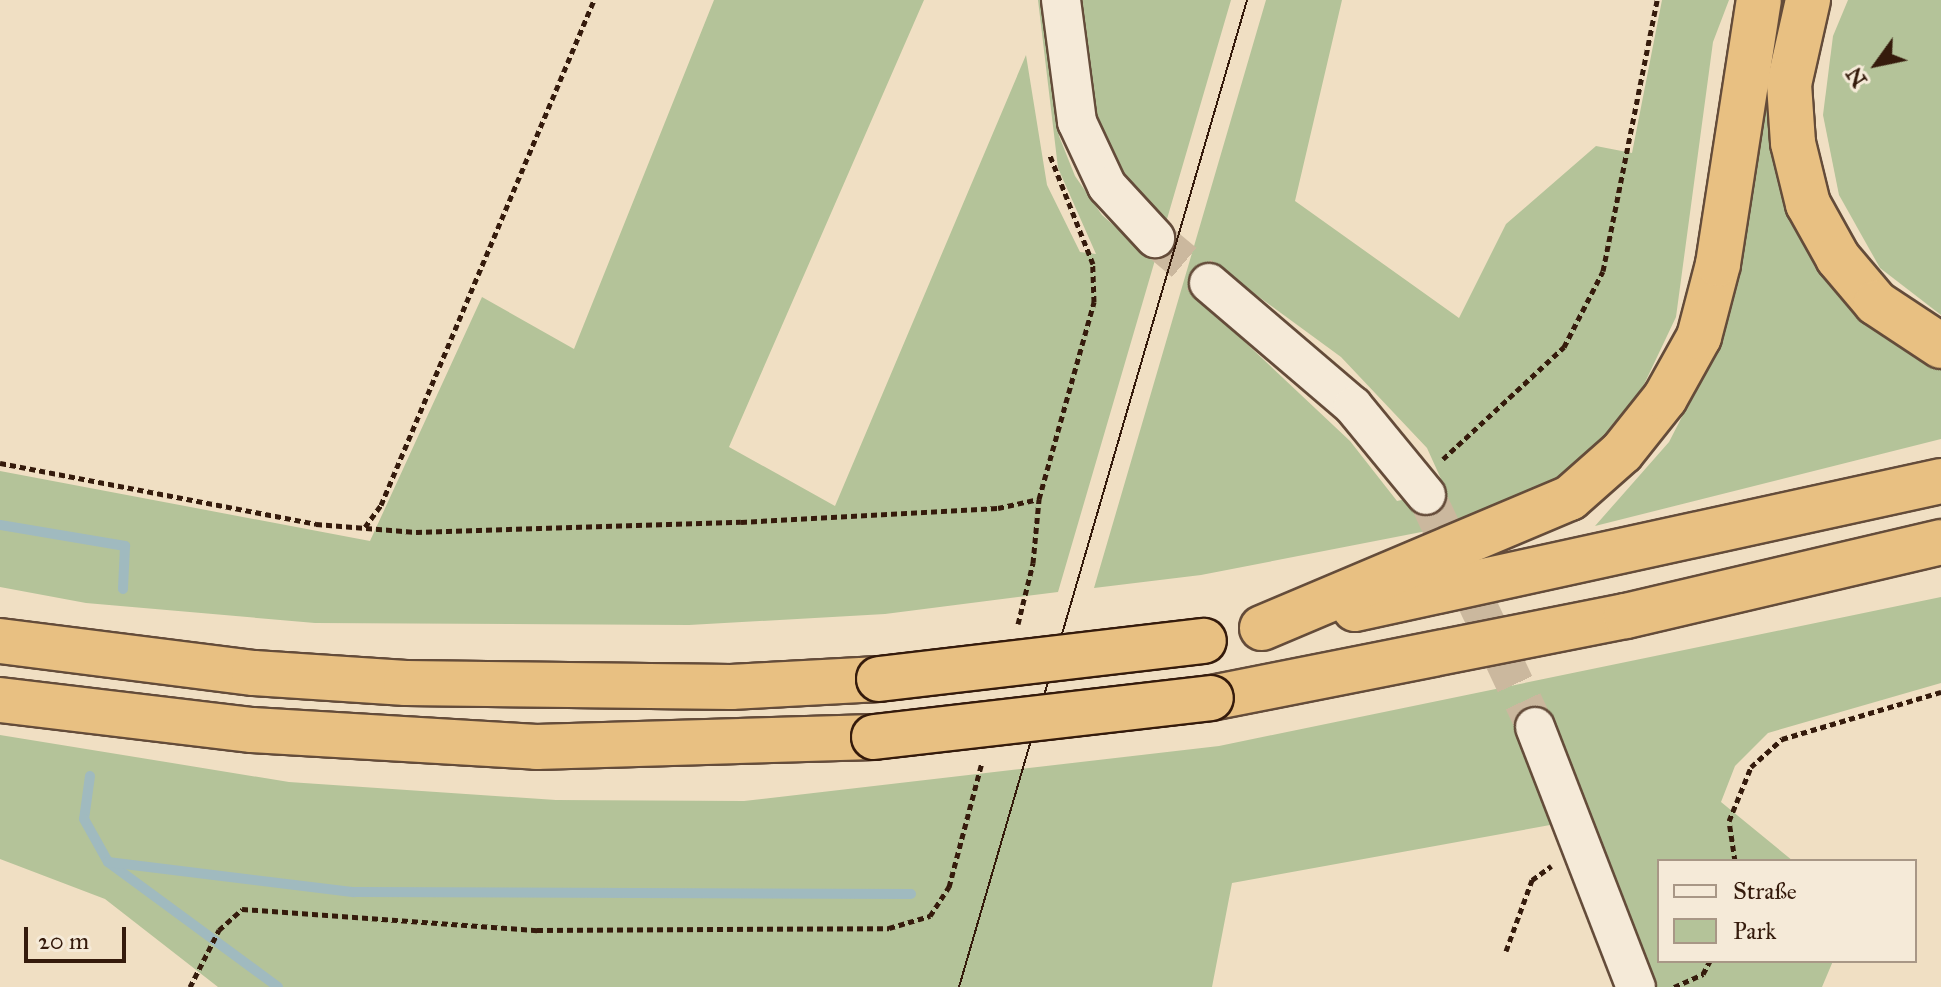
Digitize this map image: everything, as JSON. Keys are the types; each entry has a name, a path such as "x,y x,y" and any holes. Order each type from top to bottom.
{"highway":[{"path":"1262,628 1570,498 1622,452 1665,398 1699,337 1718,264 1759,0"},
{"path":"1808,0 1789,84 1793,143 1808,204 1838,258 1876,303 1941,346"},
{"path":"0,641 254,673 406,683 731,687 879,679 1204,641 1614,557 1941,481"},
{"path":"0,700 252,730 536,747 874,737 1211,698 1626,616 1941,542"}],"street":[{"path":"1061,0 1077,122 1107,186 1155,238"},
{"path":"1209,283 1353,406 1422,488"},
{"path":"1535,727 1636,987"}],"path":[{"path":"364,528 381,505 594,0"},
{"path":"1422,488 1564,347 1603,271 1657,0"},
{"path":"0,463 364,528 741,522 998,508 1039,499"},
{"path":"1735,859 1729,821 1751,767 1782,739 1941,692"},
{"path":"1506,951 1532,880 1582,844"},
{"path":"190,987 219,930"},
{"path":"1674,987 1703,974 1709,963"}],"green space":[{"path":"714,0 924,0 729,447 835,506 1026,55 1047,185 1080,252 1096,254 1058,168 1038,0 1046,0 1059,136 1075,176 1102,215 1146,254 1095,152 1068,0 1231,0 1058,592 885,614 689,625 315,623 86,603 0,587 0,471 370,541 482,297 574,349"},
{"path":"1266,0 1342,0 1295,201 1459,318 1506,224 1596,146 1632,153 1662,0 1729,0 1713,42 1676,317 1630,414 1597,455 1519,513 1201,575 1094,588","holes":["1210,261 1341,357 1427,448 1446,490 1397,501 1350,441 1198,298"]},
{"path":"1776,0 1797,0 1782,40 1841,289 1907,351 1941,368 1941,439 1595,526 1669,442 1708,366"},
{"path":"1848,0 1941,0 1941,315 1880,268 1839,195 1823,115 1833,36"},
{"path":"1941,597 1941,683 1768,733 1735,766 1721,802 1791,859 1657,859 1657,963 1832,963 1822,987 1655,987 1583,819 1232,883 1212,987 218,987 105,899 0,859 0,735 289,782 556,800 744,801 1219,746"}],"waterway":[{"path":"0,525 125,546 123,589"},
{"path":"90,776 84,819 108,862 278,987"},
{"path":"108,862 354,892 911,894"}],"tunnel":[{"path":"1155,238 1209,283"},
{"path":"1426,495 1535,727"}],"tram line":[{"path":"959,987 1247,0"}]}
